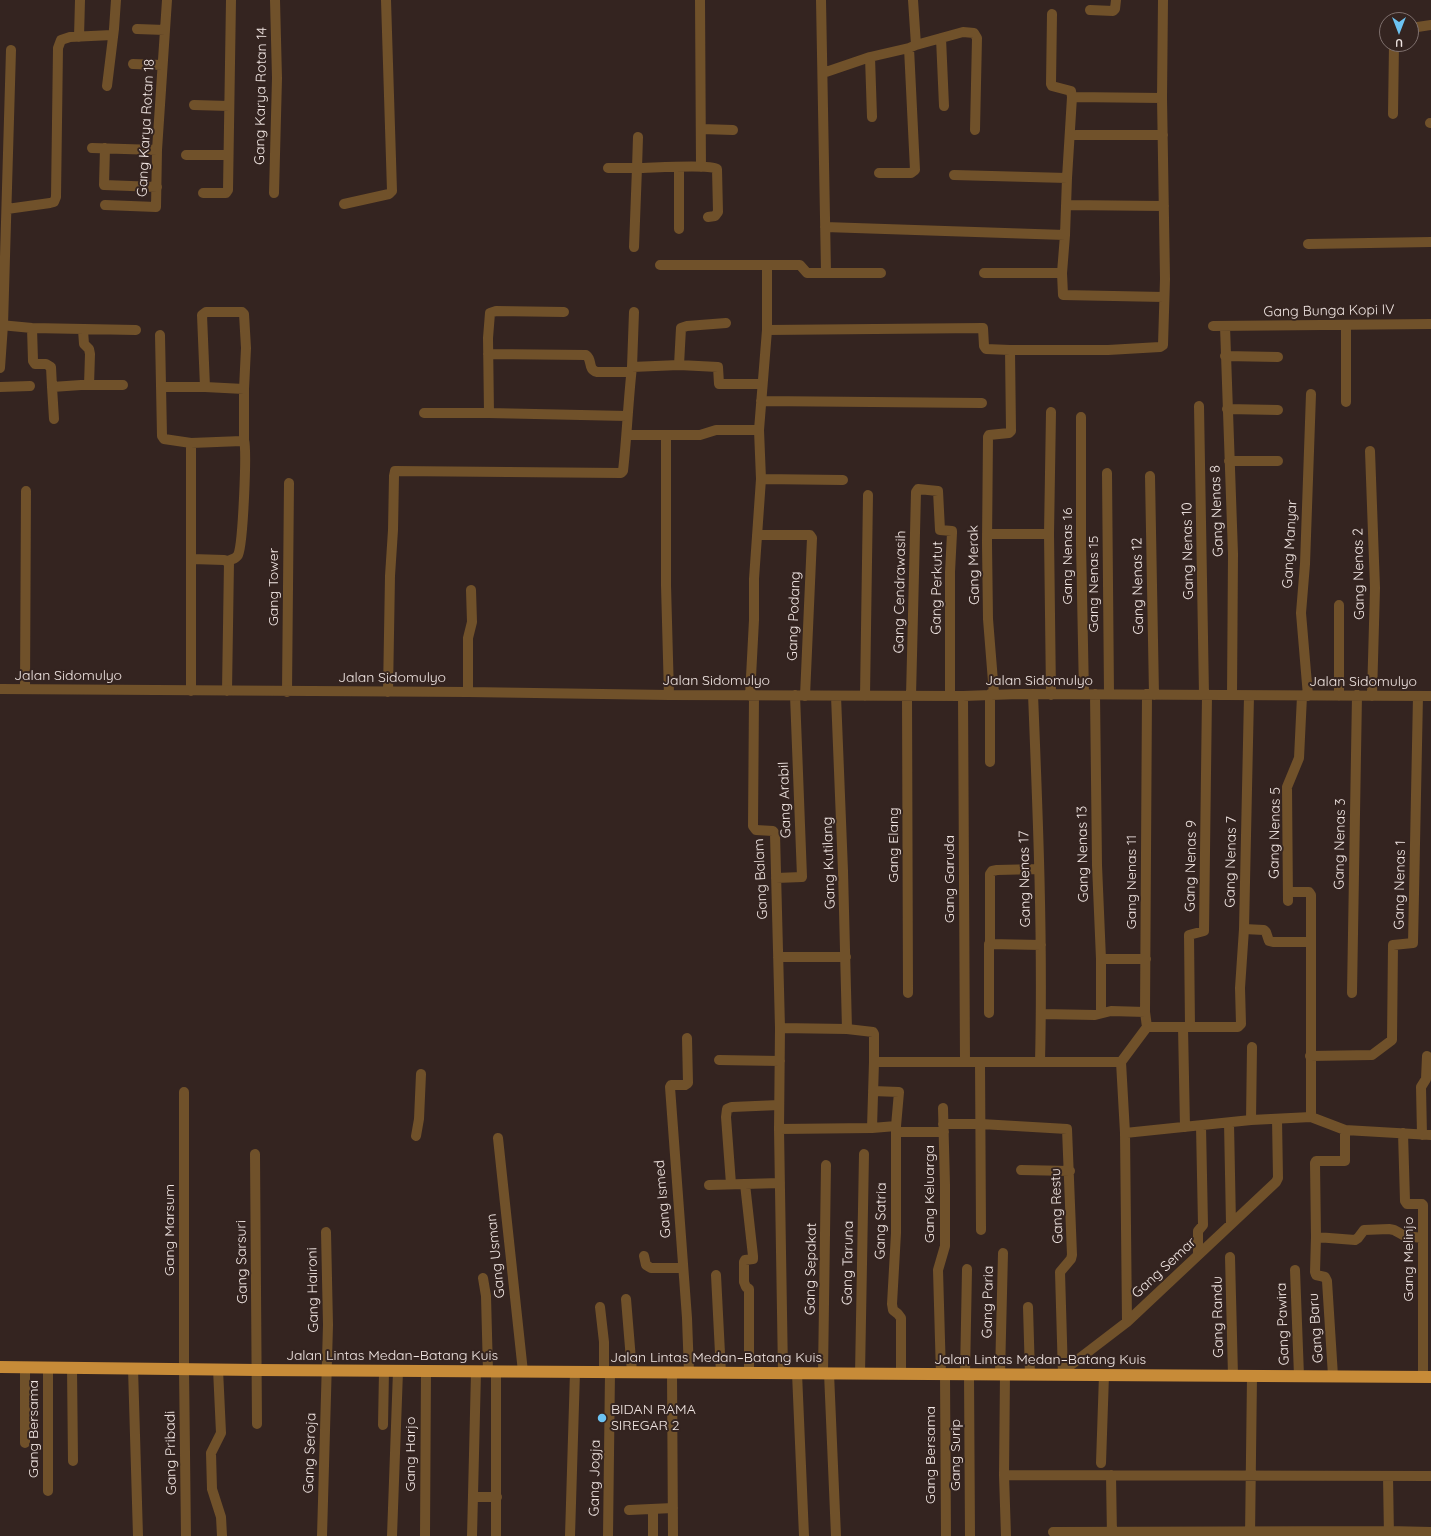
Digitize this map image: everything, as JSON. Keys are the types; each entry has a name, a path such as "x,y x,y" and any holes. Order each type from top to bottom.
{"highway":[{"name":"Jalan Lintas Medan–Batang Kuis","path":"0,1367 327,1371 1427,1377"}],"street":[{"path":"79,37 80,0"},
{"path":"107,86 116,0"},
{"name":"Gang Karya Rotan 18","path":"105,205 156,207 157,150 167,0"},
{"path":"203,193 228,192 231,0"},
{"name":"Gang Karya Rotan 14","path":"274,193 277,78 275,0"},
{"path":"344,204 387,195 392,191 386,0"},
{"path":"700,0 701,167"},
{"path":"821,0 826,272"},
{"path":"879,173 911,172 915,170 913,0"},
{"path":"1090,10 1113,11 1115,9 1116,0"},
{"path":"767,330 984,328 984,346 986,349 1010,350 1108,350 1160,347 1163,345 1163,0"},
{"path":"1052,14 1050,84 1052,86 1071,90 1072,97 1062,295 1164,297"},
{"path":"1419,27 1431,25"},
{"path":"137,29 165,30"},
{"path":"823,73 870,57 963,32 974,33 976,38 976,130"},
{"path":"7,209 50,203 54,202 56,197 58,48 61,40 63,38 112,35"},
{"path":"941,38 944,106"},
{"path":"0,368 7,209 11,50"},
{"path":"1393,114 1394,52"},
{"path":"870,57 872,117"},
{"path":"133,64 162,65"},
{"path":"1072,97 1162,98"},
{"path":"194,105 229,106"},
{"path":"701,129 733,130"},
{"path":"1076,135 1163,135"},
{"path":"634,247 638,137"},
{"path":"92,148 157,150"},
{"path":"105,148 104,185 157,187"},
{"path":"186,155 228,155"},
{"path":"608,168 714,168 718,171 718,212 715,216 708,217"},
{"path":"679,168 679,229"},
{"path":"954,175 1067,178"},
{"path":"1066,205 1164,206"},
{"path":"825,227 1064,235"},
{"path":"1308,244 1431,242"},
{"path":"660,265 800,265 807,273 880,273"},
{"path":"752,696 757,535 761,479 759,430 767,330 767,265"},
{"path":"984,273 1062,273"},
{"path":"192,559 228,561 238,555 241,540 245,474 244,389 246,348 244,316 242,312 209,312 202,315 205,387"},
{"path":"489,413 488,354 490,316 492,312 564,312"},
{"path":"388,692 390,576 395,471 620,473 623,471 628,435 627,416 634,312"},
{"path":"679,365 681,328 726,323"},
{"name":"Gang Bunga Kopi IV","path":"1213,326 1431,324"},
{"path":"2,325 83,330 136,330"},
{"path":"1346,325 1346,402"},
{"name":"Gang Nenas 8","path":"1226,326 1225,356 1233,554 1232,695"},
{"path":"32,328 33,361 35,364 46,364 51,367 54,420"},
{"path":"83,330 84,344 89,349 90,354 89,385"},
{"path":"160,335 162,436 167,440 191,443 244,440"},
{"name":"Gang Merak","path":"990,762 992,694 988,619 988,435 1010,433 1011,431 1010,350"},
{"path":"488,354 586,355 590,359 591,369 597,372 679,365 718,367 719,384 762,384"},
{"path":"1225,356 1278,357"},
{"path":"52,387 123,385"},
{"path":"0,387 30,386"},
{"path":"162,387 244,389"},
{"name":"Gang Manyar","path":"1305,696 1301,613 1305,564 1311,394"},
{"path":"761,401 982,403"},
{"name":"Gang Nenas 10","path":"1199,406 1205,695"},
{"path":"1227,409 1278,410"},
{"path":"1051,695 1049,534 1052,412"},
{"path":"424,413 627,416"},
{"name":"Gang Nenas 16","path":"1080,417 1084,694"},
{"path":"628,435 700,435 716,430 759,430"},
{"path":"666,435 666,586 669,695"},
{"path":"191,443 191,691"},
{"name":"Gang Nenas 2","path":"1370,451 1375,588 1372,696"},
{"path":"1229,461 1278,461"},
{"name":"Gang Nenas 15","path":"1107,473 1109,694"},
{"name":"Gang Nenas 12","path":"1150,476 1150,694"},
{"path":"761,479 843,480"},
{"name":"Gang Tower","path":"287,692 289,483"},
{"name":"Gang Perkutut","path":"917,490 938,491 940,530 952,531 950,572 950,696"},
{"name":"Gang Cendrawasih","path":"909,696 917,490"},
{"path":"25,689 26,491"},
{"path":"865,696 868,495"},
{"path":"987,534 1049,534"},
{"name":"Gang Podang","path":"757,535 810,535 812,538 800,695"},
{"path":"227,691 228,561"},
{"path":"468,692 468,638 472,622 471,590"},
{"path":"1339,605 1339,696"},
{"name":"Jalan Sidomulyo","path":"0,689 468,692 752,696 963,696 992,694 1431,696"},
{"name":"Gang Nenas 17","path":"1034,694 1040,869 1040,1062"},
{"name":"Gang Nenas 13","path":"1095,694 1101,1013"},
{"name":"Gang Nenas 11","path":"1147,1027 1146,959 1150,694"},
{"name":"Gang Arabil","path":"776,878 802,877 800,695"},
{"name":"Gang Nenas 9","path":"1186,1027 1189,935 1204,931 1205,695"},
{"name":"Gang Nenas 3","path":"1352,993 1357,695"},
{"name":"Gang Balam","path":"752,696 754,826 756,830 775,832 780,1028 780,1183 784,1373"},
{"name":"Gang Kutilang","path":"836,696 846,957 847,1029"},
{"name":"Gang Elang","path":"908,993 909,696"},
{"name":"Gang Garuda","path":"963,696 965,1062"},
{"name":"Gang Nenas 7","path":"1186,1027 1238,1027 1241,1024 1240,988 1244,929 1249,696"},
{"name":"Gang Nenas 5","path":"1305,696 1299,758 1287,787 1288,896 1309,892 1311,895 1311,942"},
{"name":"Gang Nenas 1","path":"1310,1056 1373,1055 1392,1040 1393,945 1413,943 1418,696"},
{"path":"989,1013 990,874 992,871 997,870 1040,869"},
{"path":"1244,929 1264,930 1269,941 1273,942 1311,942 1310,1117"},
{"path":"990,944 1041,945"},
{"path":"778,957 846,957"},
{"path":"1101,959 1146,959"},
{"path":"1041,1014 1095,1015 1111,1011 1146,1012"},
{"path":"1127,1322 1125,1133 1121,1062 1147,1027 1186,1027 1185,1127"},
{"path":"780,1028 847,1029 874,1032 872,1128"},
{"name":"Gang Ismed","path":"687,1038 688,1083 685,1085 671,1085 670,1087 689,1373"},
{"path":"1251,1120 1252,1047"},
{"path":"1125,1133 1251,1120 1310,1117 1345,1130 1426,1135 1421,1087 1426,1079 1427,1056"},
{"path":"719,1060 780,1061"},
{"path":"874,1062 1121,1062"},
{"path":"980,1062 981,1230"},
{"path":"416,1136 419,1119 421,1074"},
{"name":"Gang Satria","path":"873,1091 899,1092 896,1129 896,1233 892,1304 893,1310 901,1318 901,1374"},
{"name":"Gang Marsum","path":"184,1092 184,1369"},
{"path":"731,1184 726,1117 727,1109 732,1107 780,1105"},
{"name":"Gang Keluarga","path":"943,1108 946,1246 938,1270 943,1375"},
{"name":"Gang Semar","path":"1065,1374 1127,1322 1276,1182 1278,1178 1277,1119"},
{"path":"1229,1123 1231,1224"},
{"path":"780,1129 944,1128 980,1124"},
{"name":"Gang Restu","path":"980,1124 1067,1129 1070,1171 1072,1255 1071,1259 1060,1272 1065,1374"},
{"path":"1198,1255 1198,1231 1203,1225 1201,1126"},
{"path":"1345,1130 1345,1161 1315,1162 1316,1237 1355,1240 1364,1230 1382,1228 1394,1230 1410,1237 1423,1238"},
{"name":"Gang Melinjo","path":"1403,1134 1405,1200 1407,1204 1423,1205 1427,1377"},
{"name":"Gang Usman","path":"498,1138 523,1372"},
{"name":"Gang Sarsuri","path":"255,1154 257,1424"},
{"name":"Gang Taruna","path":"860,1374 864,1154"},
{"name":"Gang Sepakat","path":"826,1165 826,1373 836,1536"},
{"path":"1021,1170 1070,1171"},
{"path":"709,1185 780,1183"},
{"path":"745,1184 753,1256 753,1259 745,1260 744,1262 744,1282 746,1287 749,1289 749,1373"},
{"name":"Gang Haironi","path":"326,1232 327,1371"},
{"name":"Gang Baru","path":"1316,1237 1316,1274 1325,1277 1327,1280 1333,1376"},
{"name":"Gang Paria","path":"1003,1253 1004,1475 1006,1536"},
{"path":"644,1256 646,1265 651,1268 683,1268"},
{"name":"Gang Randu","path":"1230,1257 1233,1376"},
{"name":"Gang Surip","path":"967,1269 970,1536"},
{"name":"Gang Pawira","path":"1295,1270 1299,1376"},
{"path":"716,1275 721,1373"},
{"path":"483,1278 486,1296 487,1372 497,1498 496,1536"},
{"path":"626,1299 632,1372"},
{"name":"Gang Jogja","path":"600,1306 607,1372 608,1536"},
{"path":"1028,1307 1030,1375"},
{"path":"24,1444 25,1368"},
{"name":"Gang Bersama","path":"48,1368 48,1491"},
{"path":"72,1368 73,1461"},
{"path":"133,1368 138,1536"},
{"name":"Gang Pribadi","path":"184,1369 186,1536"},
{"path":"218,1369 221,1433 211,1453 212,1489 221,1518 222,1536"},
{"name":"Gang Seroja","path":"322,1536 327,1371"},
{"path":"383,1425 384,1371"},
{"path":"392,1536 398,1371"},
{"name":"Gang Harjo","path":"425,1536 426,1371"},
{"path":"472,1536 473,1497 487,1372"},
{"path":"570,1536 575,1372"},
{"path":"672,1373 673,1536"},
{"path":"797,1373 804,1536"},
{"name":"Gang Bersama","path":"943,1375 946,1536"},
{"path":"1101,1375 1102,1463"},
{"path":"1250,1534 1252,1376"},
{"path":"1004,1475 1431,1476"},
{"path":"1111,1475 1112,1534"},
{"path":"1388,1476 1389,1533"},
{"path":"473,1497 497,1498"},
{"path":"629,1510 673,1508"},
{"path":"653,1509 653,1536"},
{"path":"1053,1532 1112,1534 1431,1532"}],"place":[{"name":"BIDAN RAMA SIREGAR 2","path":"602,1418"}]}
